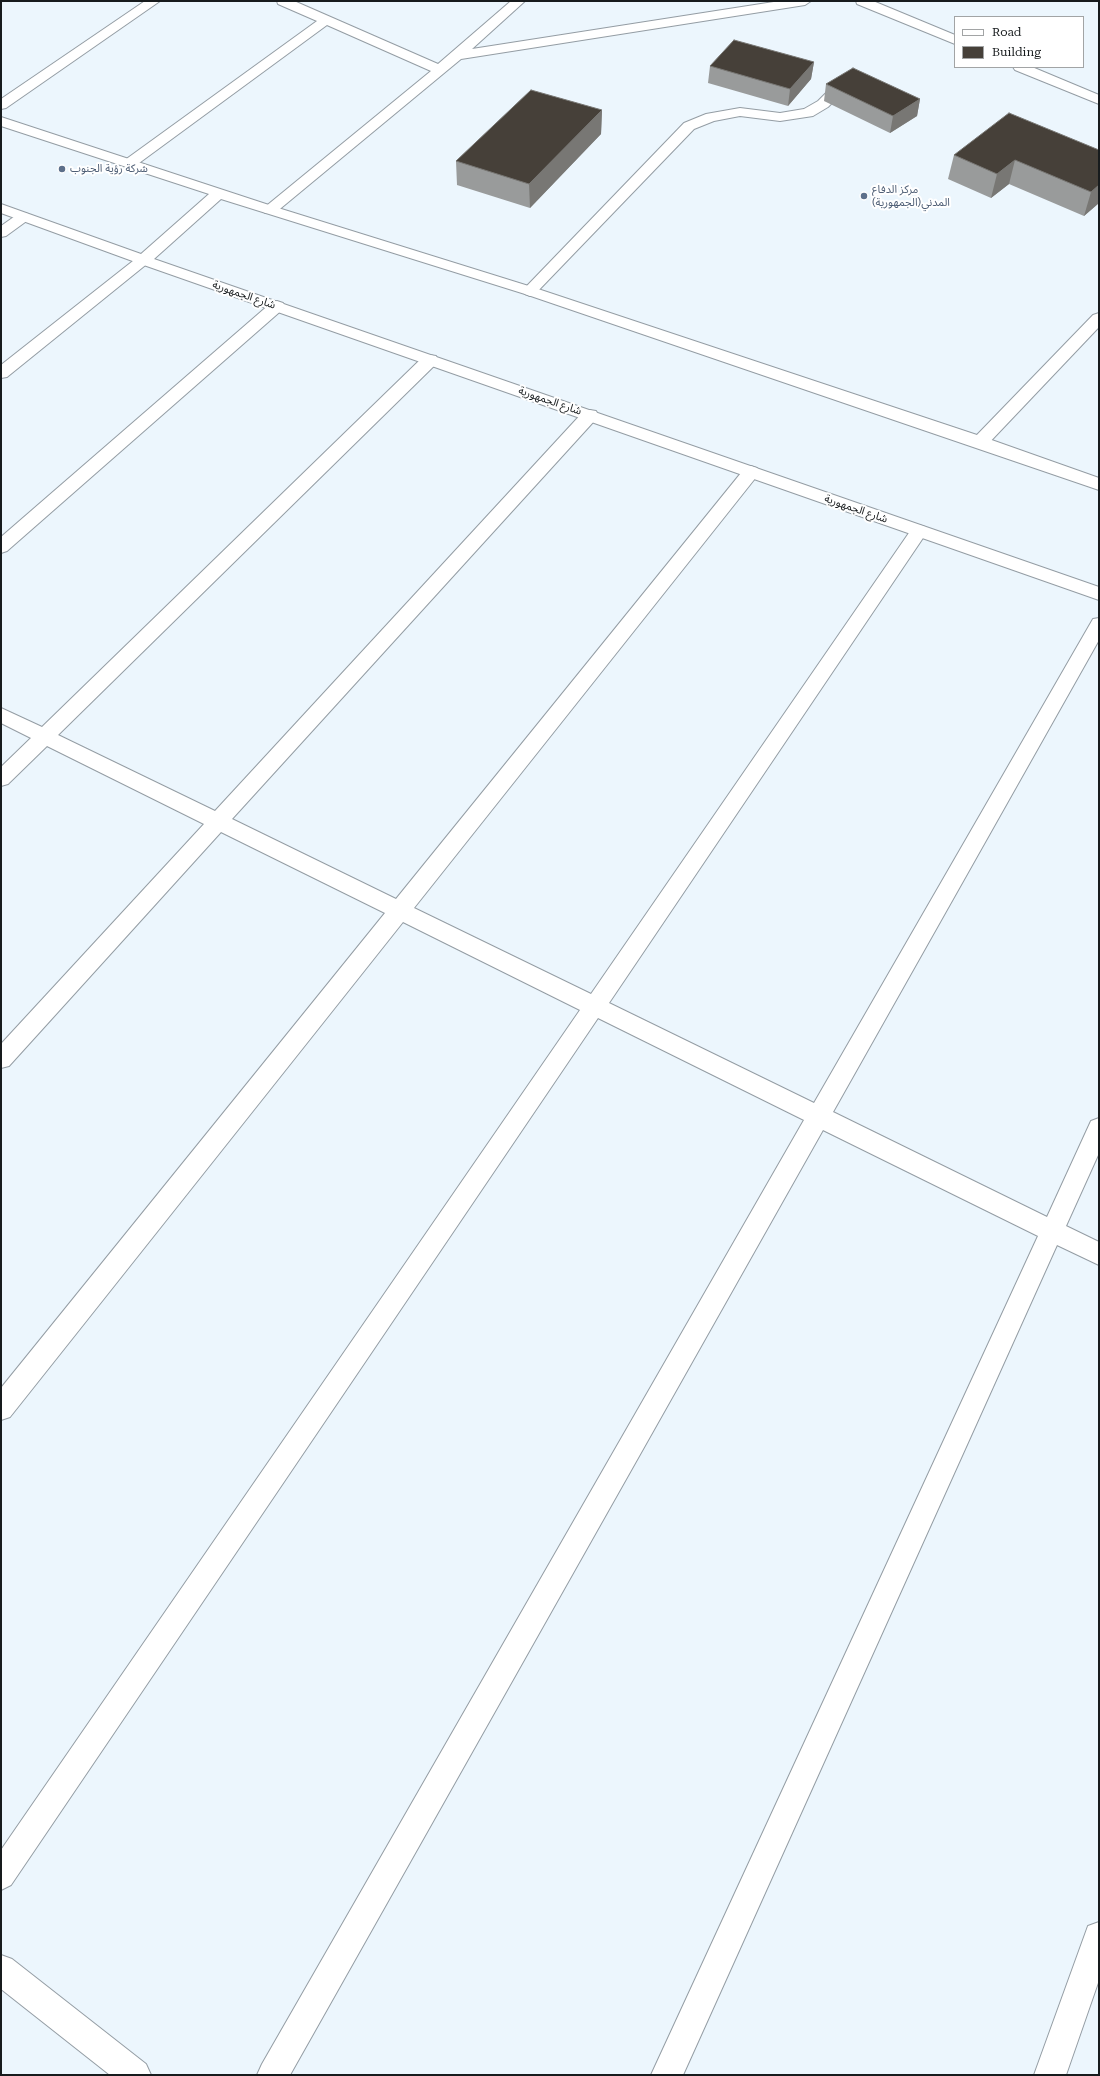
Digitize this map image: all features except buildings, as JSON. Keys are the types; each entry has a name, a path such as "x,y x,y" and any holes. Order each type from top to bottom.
{"street":[{"path":"1,105 154,1"},
{"path":"283,1 440,70"},
{"path":"270,210 458,55 519,1"},
{"path":"458,55 805,1"},
{"path":"862,1 954,40"},
{"path":"130,163 326,20"},
{"path":"1022,68 1099,100"},
{"path":"530,291 689,126 711,117 740,112 780,117 808,113 823,104 854,73"},
{"path":"1,121 220,192 270,210 530,291 980,442 1099,484"},
{"path":"1,374 143,260 220,192"},
{"name":"شارع الجمهورية","path":"1,208 143,260 1099,594"},
{"path":"1,233 23,216"},
{"path":"1,547 276,306"},
{"path":"980,442 1099,318"},
{"path":"1,779 430,360"},
{"path":"1,1059 590,415"},
{"path":"1,1408 751,472"},
{"path":"1,1875 919,531"},
{"path":"273,2075 1099,624"},
{"path":"1,715 1099,1254"},
{"path":"667,2075 1099,1128"},
{"path":"1050,2075 1099,1937"},
{"path":"1,1970 135,2075"}],"place":[{"name":"شركة رؤية الجنوب","path":"62,169"},
{"name":"مركز الدفاع المدني(الجمهورية)","path":"864,196"}]}
